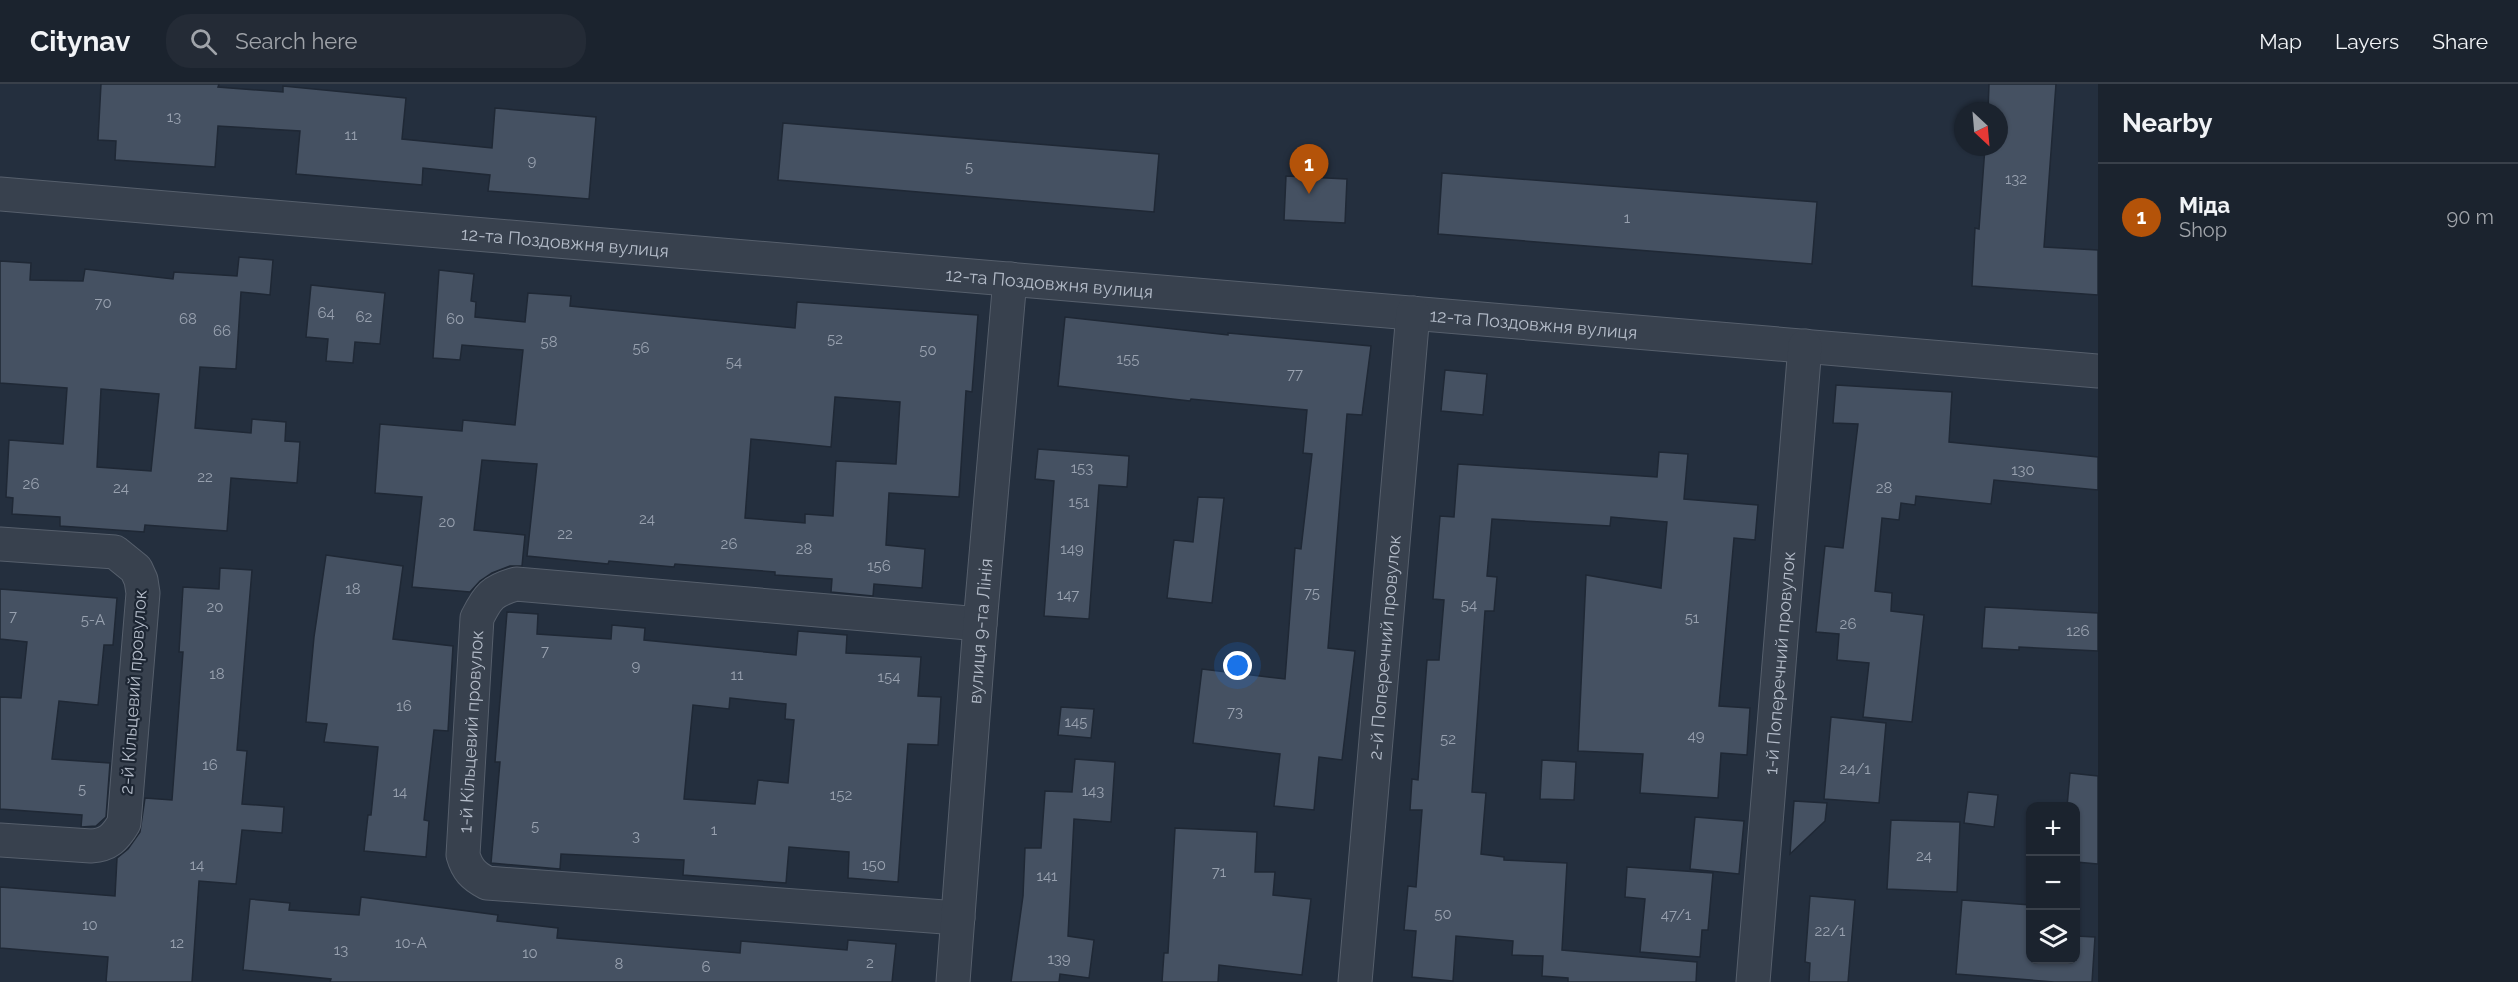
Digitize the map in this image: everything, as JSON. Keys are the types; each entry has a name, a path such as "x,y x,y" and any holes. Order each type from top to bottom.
{"street":[{"name":"12-та Поздовжня вулиця","path":"0,194 2098,371"},
{"name":"вулиця 9-та Лінія","path":"953,982 980,624 1010,279"},
{"name":"2-й Поперечний провулок","path":"1355,982 1413,313"},
{"name":"1-й Поперечний провулок","path":"1754,982 1805,346"},
{"name":"2-й Кільцевий провулок","path":"0,544 115,552 136,569 143,593 124,823 117,835 101,846 0,840"},
{"name":"1-й Кільцевий провулок","path":"958,918 487,883 476,877 466,866 463,855 477,618 485,601 497,589 516,584 980,624"}],"building":[{"path":"101,84 219,84 218,87 283,92 283,86 406,98 402,139 492,148 495,108 596,117 589,199 488,191 490,175 423,168 422,185 296,174 300,131 218,126 215,167 115,160 116,141 98,140"},
{"path":"1989,84 2056,84 2044,247 2098,250 2098,295 1972,286 1975,228 1979,229 1984,156 2008,156 2008,102 1988,102"},
{"path":"783,123 1159,154 1154,212 778,180"},
{"path":"1442,173 1817,202 1812,264 1438,234"},
{"path":"1286,176 1347,179 1345,223 1284,220"},
{"path":"239,257 273,260 270,295 241,292 236,369 200,367 195,428 251,433 252,419 286,422 285,441 300,442 297,483 231,478 227,531 145,525 144,532 60,526 60,517 12,514 13,498 6,497 9,440 63,444 67,388 0,383 0,261 31,263 30,280 83,281 85,269 173,279 174,272 237,276","holes":["101,389 159,394 151,471 97,467"]},
{"path":"439,270 474,274 471,301 476,302 475,317 525,322 528,293 571,296 570,306 795,328 797,302 978,315 972,392 966,391 959,497 889,493 886,545 925,549 922,588 874,584 873,596 831,592 832,579 775,575 775,572 675,564 674,567 609,561 608,564 527,556 537,464 482,460 474,530 525,535 522,566 510,566 492,573 470,592 412,587 422,497 375,493 380,424 462,431 463,420 515,425 523,350 462,345 460,360 433,358","holes":["835,397 900,402 896,464 836,461 833,516 805,514 805,523 745,518 751,439 831,447"]},
{"path":"311,285 385,293 380,344 355,342 353,363 326,361 328,339 306,337"},
{"path":"1065,317 1228,335 1228,333 1371,346 1362,415 1347,414 1328,648 1355,651 1342,760 1319,757 1314,810 1274,806 1280,754 1193,743 1202,669 1285,679 1295,548 1301,549 1312,454 1303,453 1307,410 1191,399 1190,401 1058,386"},
{"path":"1445,370 1487,374 1483,415 1441,411"},
{"path":"1836,385 1952,392 1949,442 2098,457 2098,490 1994,480 1991,504 1916,496 1915,505 1901,503 1899,520 1882,518 1875,591 1892,593 1891,611 1924,615 1912,722 1863,717 1869,663 1837,660 1839,634 1816,632 1825,546 1843,548 1858,424 1833,423"},
{"path":"1038,449 1129,456 1127,487 1099,485 1089,619 1044,616 1054,481 1035,479"},
{"path":"1659,452 1688,454 1684,499 1758,505 1755,540 1734,538 1719,706 1750,708 1747,755 1721,753 1718,798 1640,793 1643,754 1578,751 1586,575 1661,588 1667,522 1611,517 1610,526 1492,519 1487,576 1497,577 1494,611 1485,611 1472,792 1486,793 1481,854 1504,857 1504,860 1567,863 1562,950 1697,962 1696,982 1568,982 1568,978 1542,976 1543,956 1512,955 1513,941 1456,936 1453,981 1412,977 1416,931 1404,930 1408,886 1416,887 1422,810 1410,810 1412,779 1418,780 1427,660 1439,660 1444,600 1433,599 1440,516 1454,517 1458,464 1657,477"},
{"path":"1198,497 1224,498 1212,603 1167,598 1174,540 1193,542"},
{"path":"326,555 403,566 393,639 453,646 448,731 434,730 424,820 429,821 426,857 364,851 368,815 371,815 378,747 324,742 327,724 306,722 314,637"},
{"path":"220,568 252,570 237,750 247,751 242,804 284,807 282,833 242,830 236,884 199,881 192,982 106,982 108,957 0,948 0,887 115,896 117,858 128,849 140,832 145,798 172,800 183,652 179,652 183,587 219,589"},
{"path":"0,589 117,598 113,645 104,645 98,705 59,701 52,759 110,763 106,817 96,826 81,827 82,815 0,809 0,697 21,698 27,642 0,639"},
{"path":"1985,607 2098,613 2098,651 2019,647 2019,650 1982,648"},
{"path":"507,612 538,614 537,634 611,639 612,625 645,628 644,640 796,655 798,631 847,635 846,653 921,657 918,696 941,697 938,745 908,744 898,882 848,878 849,852 789,847 786,883 683,875 684,860 561,854 560,869 491,863 500,762 495,762","holes":["730,698 786,704 785,719 794,720 788,783 758,780 755,804 684,799 693,705 729,709"]},
{"path":"1061,707 1094,709 1091,738 1058,735"},
{"path":"1831,717 1886,723 1879,803 1824,799"},
{"path":"1075,759 1115,762 1111,822 1074,819 1068,936 1094,940 1089,978 1060,974 1059,982 1011,982 1023,896 1025,848 1041,848 1045,791 1072,792"},
{"path":"1542,760 1576,762 1574,800 1540,799"},
{"path":"2070,773 2098,776 2098,864 2080,862 2080,802 2067,802"},
{"path":"1968,792 1998,795 1994,827 1964,823"},
{"path":"1794,801 1827,803 1825,821 1790,854"},
{"path":"1695,817 1744,821 1739,874 1690,869"},
{"path":"1891,820 1960,822 1957,892 1887,889"},
{"path":"1175,828 1257,832 1255,872 1275,872 1273,895 1311,899 1302,975 1219,965 1218,982 1162,982 1164,953 1168,953"},
{"path":"1627,867 1713,873 1708,930 1702,930 1700,957 1640,952 1645,899 1625,897"},
{"path":"1810,896 1855,900 1848,982 1809,982 1810,963 1805,962"},
{"path":"361,897 498,915 497,921 558,928 557,938 740,953 741,941 847,950 848,940 896,944 892,982 330,982 331,979 243,970 250,899 290,903 289,910 359,915"},
{"path":"1962,900 2026,905 2026,964 2080,964 2080,936 2095,937 2092,982 2054,982 1956,974"}],"place":[{"name":"Міда","path":"1309,194"}]}
